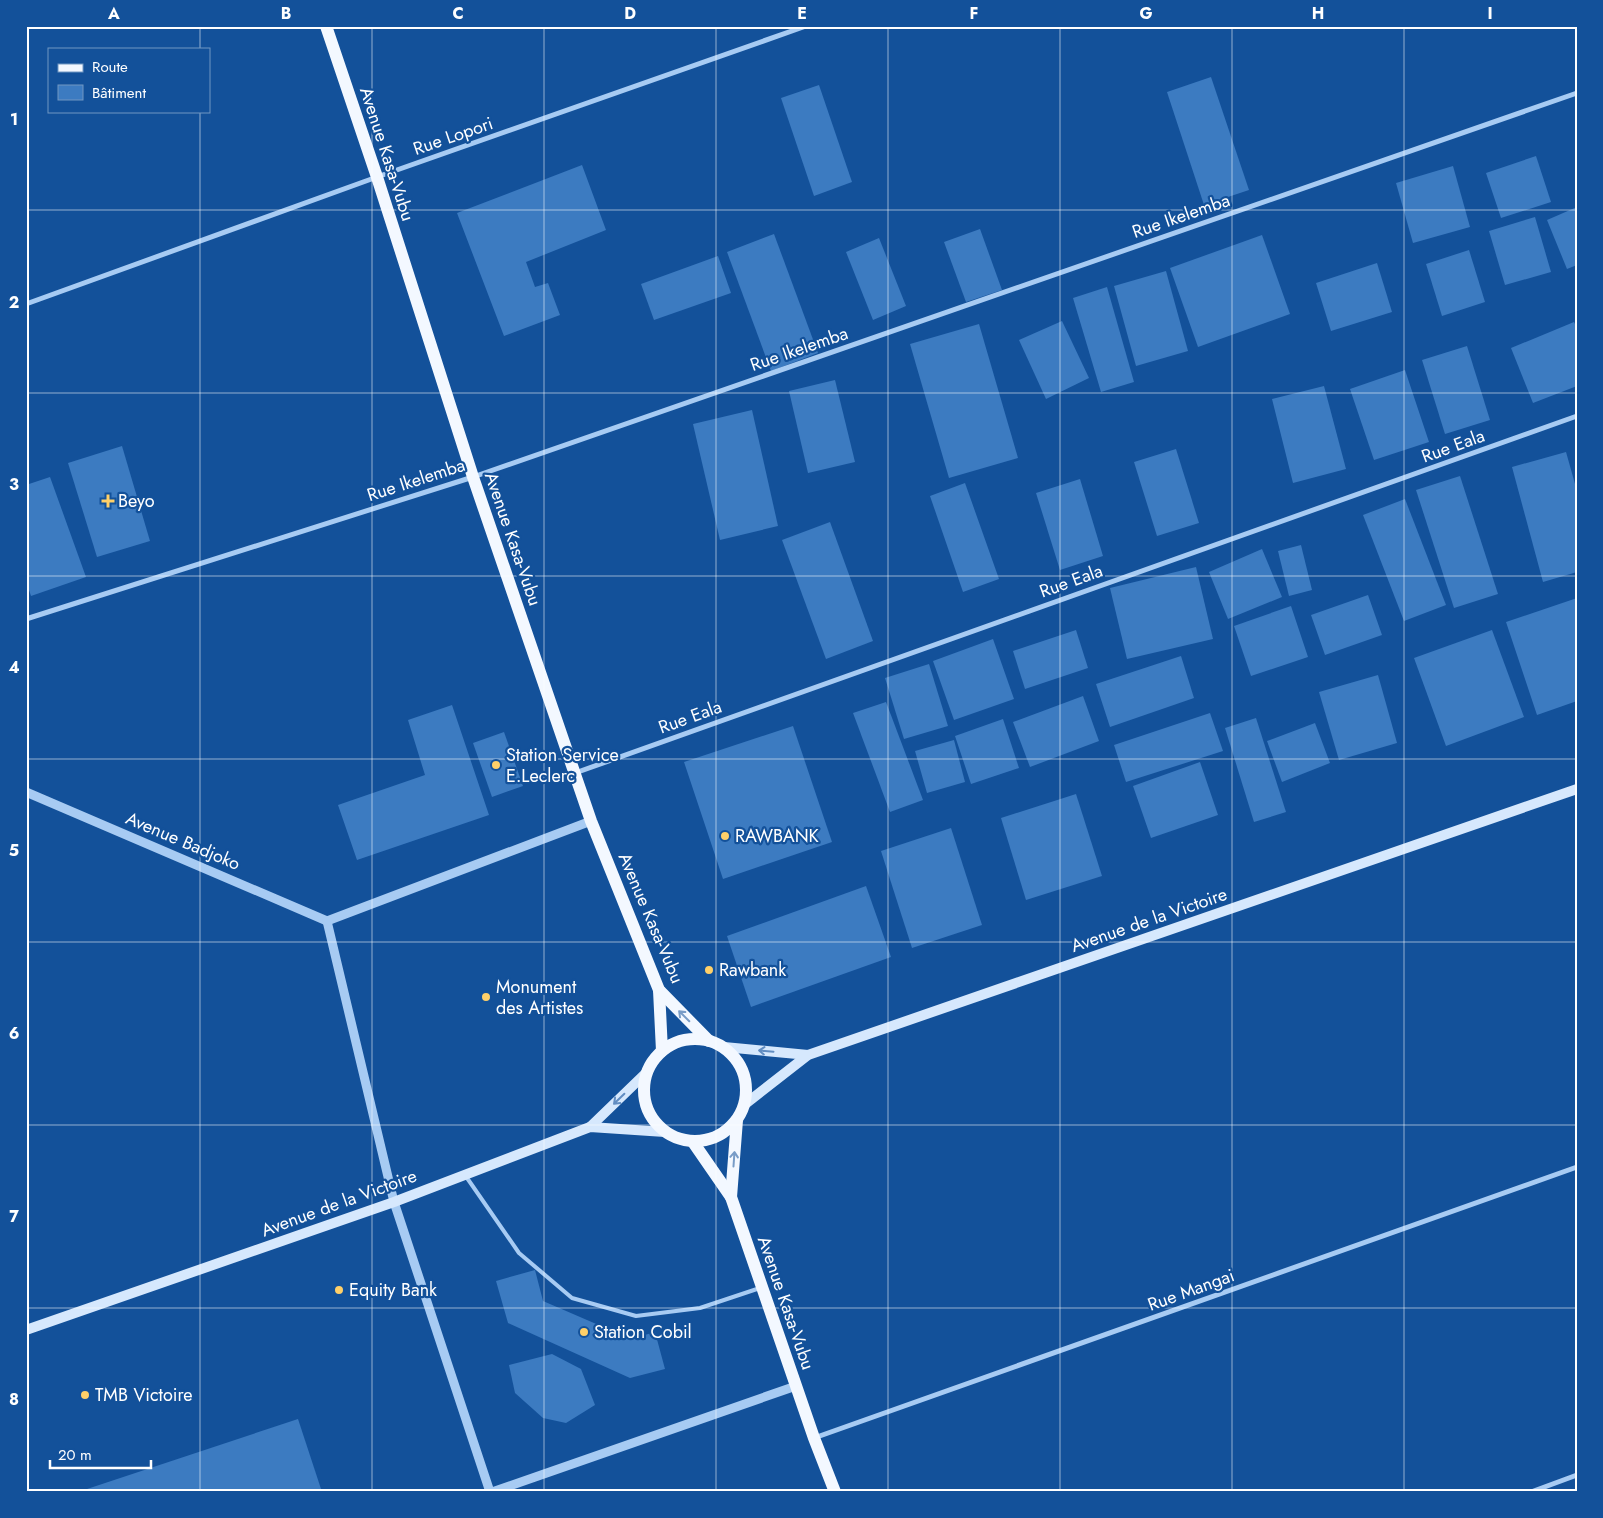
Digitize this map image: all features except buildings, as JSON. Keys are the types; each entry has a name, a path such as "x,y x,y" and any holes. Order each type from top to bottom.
{"main road":[{"name":"Avenue Kasa-Vubu","path":"326,26 473,477 591,821 659,990 709,1041"},
{"name":"Avenue de la Victoire","path":"744,1105 808,1055 1577,789"},
{"path":"659,990 662,1051"},
{"path":"724,1047 736,1059 744,1073 747,1089 744,1105 737,1120 725,1132 709,1140 692,1142 678,1139 665,1132 650,1115 643,1093 648,1071 653,1060 662,1051 676,1043 692,1038 709,1041 724,1047 808,1055"},
{"path":"590,1127 648,1071"},
{"name":"Avenue Kasa-Vubu","path":"737,1120 731,1197 814,1438 835,1492"},
{"name":"Avenue de la Victoire","path":"26,1330 394,1202 590,1127 665,1132"},
{"path":"692,1142 731,1197"}],"street":[{"name":"Rue Lopori","path":"26,304 806,26"},
{"name":"Rue Ikelemba","path":"26,619 473,477 1577,93"},
{"name":"Rue Eala","path":"575,773 1577,416"},
{"name":"Avenue Badjoko","path":"26,792 327,921"},
{"path":"591,821 327,921 394,1202 491,1492 796,1386"},
{"name":"Rue Mangai","path":"814,1438 1577,1167"},
{"path":"1531,1492 1577,1475"}],"lane":[{"path":"465,1175 519,1253 572,1298 636,1316 700,1308 762,1288"}],"place":[{"name":"Beyo","path":"108,501"},
{"name":"Station Service E.Leclerc","path":"496,765"},
{"name":"RAWBANK","path":"725,836"},
{"name":"Rawbank","path":"709,970"},
{"name":"Monument des Artistes","path":"486,997"},
{"name":"Equity Bank","path":"339,1290"},
{"name":"Station Cobil","path":"584,1332"},
{"name":"TMB Victoire","path":"85,1395"}]}
